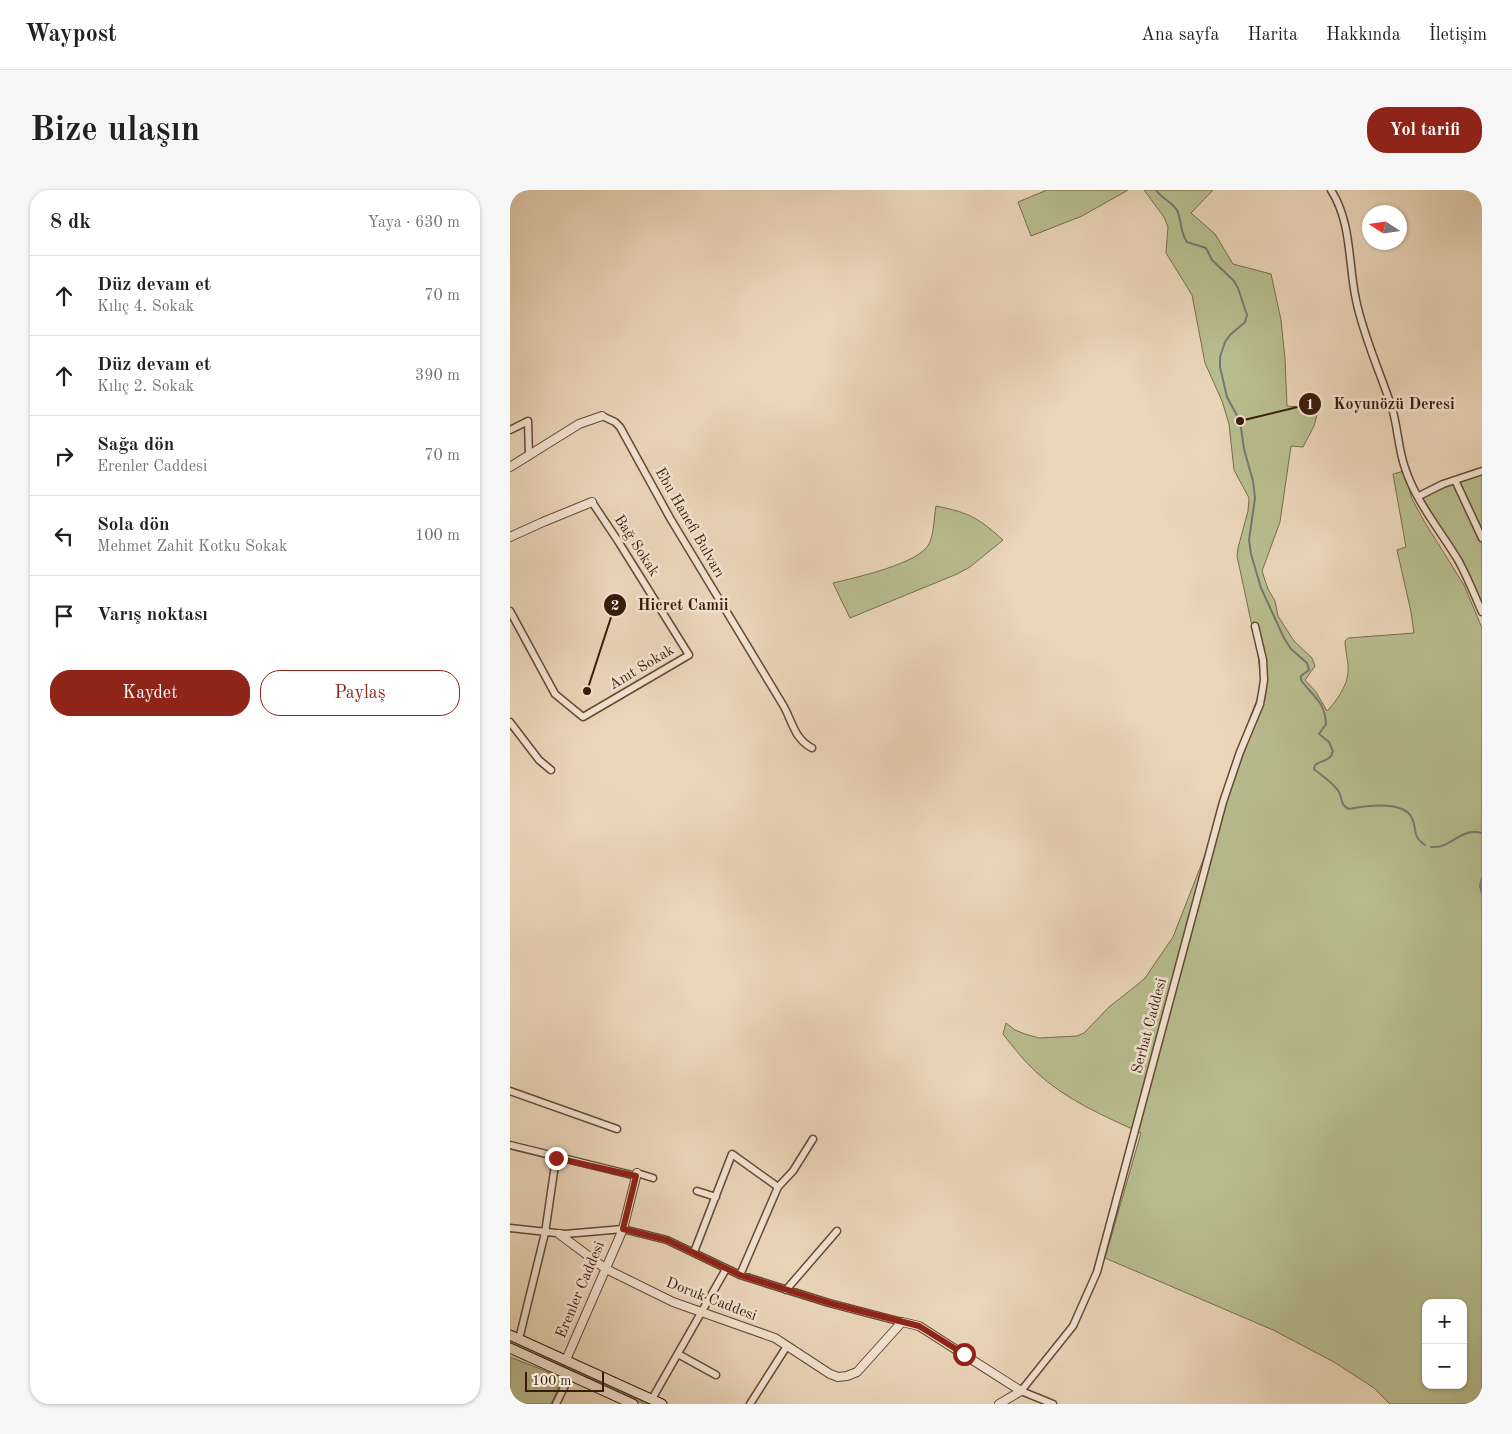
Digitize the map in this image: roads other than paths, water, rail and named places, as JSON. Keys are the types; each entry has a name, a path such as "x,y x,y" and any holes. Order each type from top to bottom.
{"main road":[{"path":"510,1335 662,1404"},
{"path":"510,1348 634,1404"}],"street":[{"path":"1331,190 1339,204 1346,227 1354,290 1363,328 1392,411 1406,470 1419,496 1458,559 1482,612"},
{"path":"510,467 579,424 602,416"},
{"name":"Ebu Hanefi Bulvarı","path":"602,416 615,422 620,427 670,518 783,704 796,733 803,742 812,748"},
{"path":"510,430 528,421 529,456"},
{"path":"1419,496 1454,480 1482,471"},
{"path":"1454,480 1482,538"},
{"path":"510,537 592,502"},
{"name":"Bağ Sokak","path":"592,502 689,655"},
{"name":"Anıt Sokak","path":"510,611 555,694 572,710 583,717 689,655"},
{"name":"Serhat Caddesi","path":"999,1404 1021,1390 1073,1326 1097,1272 1223,802 1240,752 1260,704 1264,669 1262,652 1255,626"},
{"path":"510,722 539,760 550,770"},
{"path":"510,1091 617,1129"},
{"path":"740,1275 778,1187 793,1171 814,1139"},
{"path":"510,1145 556,1158 653,1178"},
{"path":"694,1252 732,1154 778,1187"},
{"path":"519,1339 545,1233 556,1158"},
{"name":"Erenler Caddesi","path":"566,1360 623,1229 636,1175"},
{"path":"697,1191 716,1197"},
{"path":"510,1228 559,1234 623,1229 667,1240 740,1275 786,1290 919,1326 1021,1390 1053,1404"},
{"path":"786,1290 837,1231"},
{"name":"Doruk Caddesi","path":"559,1234 606,1268 673,1302 775,1338 830,1374 838,1377 857,1372 902,1322"},
{"path":"652,1400 726,1269"},
{"path":"750,1404 787,1346"},
{"path":"678,1354 716,1375"},
{"path":"556,1404 570,1375"}],"waterway":[{"path":"1156,190 1177,210 1183,235 1187,242 1206,248 1212,260 1234,281 1247,315 1245,322 1225,342 1220,357 1220,367 1227,397 1240,421 1244,449 1253,481 1255,498 1249,540 1261,588 1284,638 1291,649 1307,663 1309,670 1301,676 1301,680 1321,704 1325,716 1326,724 1319,734 1329,742 1333,751 1330,757 1315,765 1314,769 1334,786 1339,792 1343,804 1349,809 1392,806 1407,812 1414,822 1416,835 1425,845"},
{"path":"1431,847 1444,845 1468,833 1482,833"},
{"path":"1482,878 1480,886 1482,893"}],"place":[{"name":"Koyunözü Deresi","path":"1240,421"},
{"name":"Hicret Camii","path":"587,691"}]}
